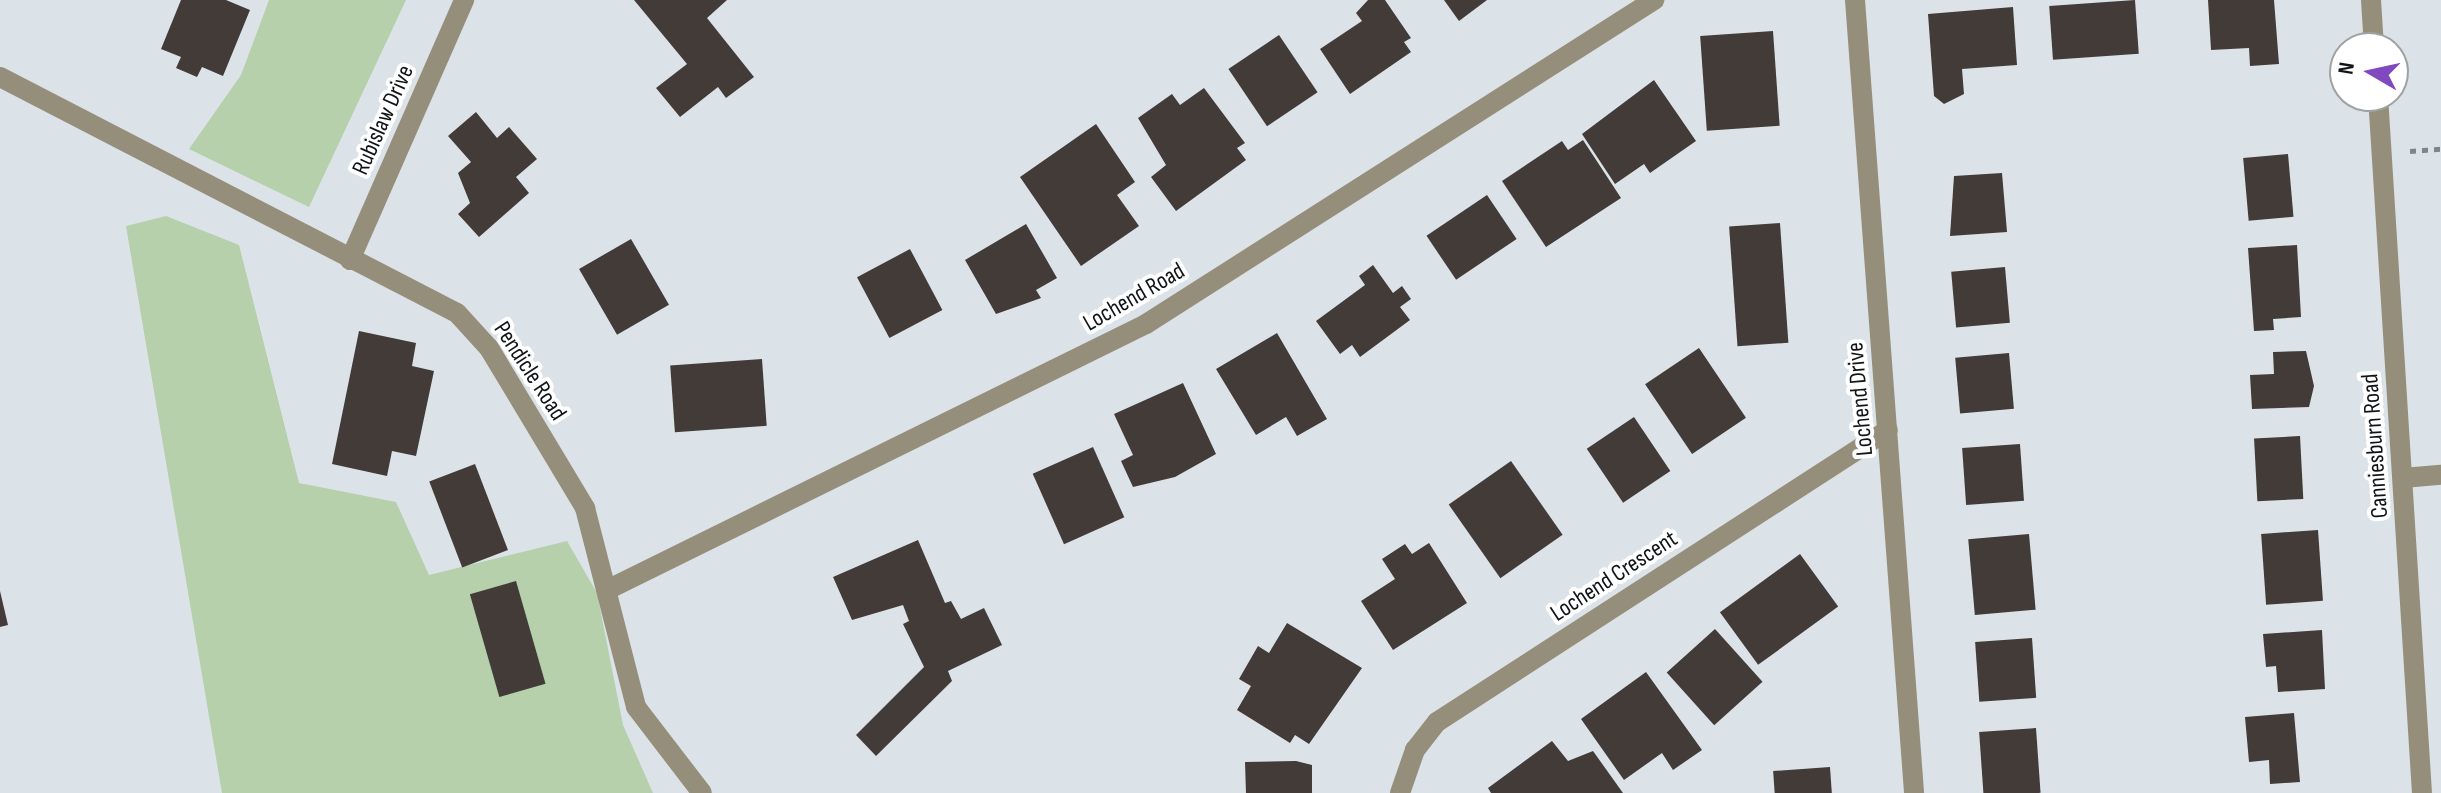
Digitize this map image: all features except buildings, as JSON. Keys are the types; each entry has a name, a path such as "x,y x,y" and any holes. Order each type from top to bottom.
{"street":[{"name":"Rubislaw Drive","path":"350,260 464,0"},
{"name":"Lochend Road","path":"611,588 1146,324 1654,0"},
{"name":"Lochend Drive","path":"1855,0 1914,793"},
{"path":"2371,0 2373,32"},
{"name":"Pendicle Road","path":"0,77 457,313 489,348 585,508 611,588 636,707 702,793"},
{"name":"Canniesburn Road","path":"2379,112 2422,793"},
{"name":"Lochend Crescent","path":"1400,793 1415,750 1437,722 1888,430"},
{"path":"2403,478 2441,475"}],"green space":[{"path":"269,0 406,0 309,207 189,149 241,75"},
{"path":"166,216 239,245 299,483 396,502 429,575 567,541 597,593 623,725 653,793 222,793 126,226"}]}
